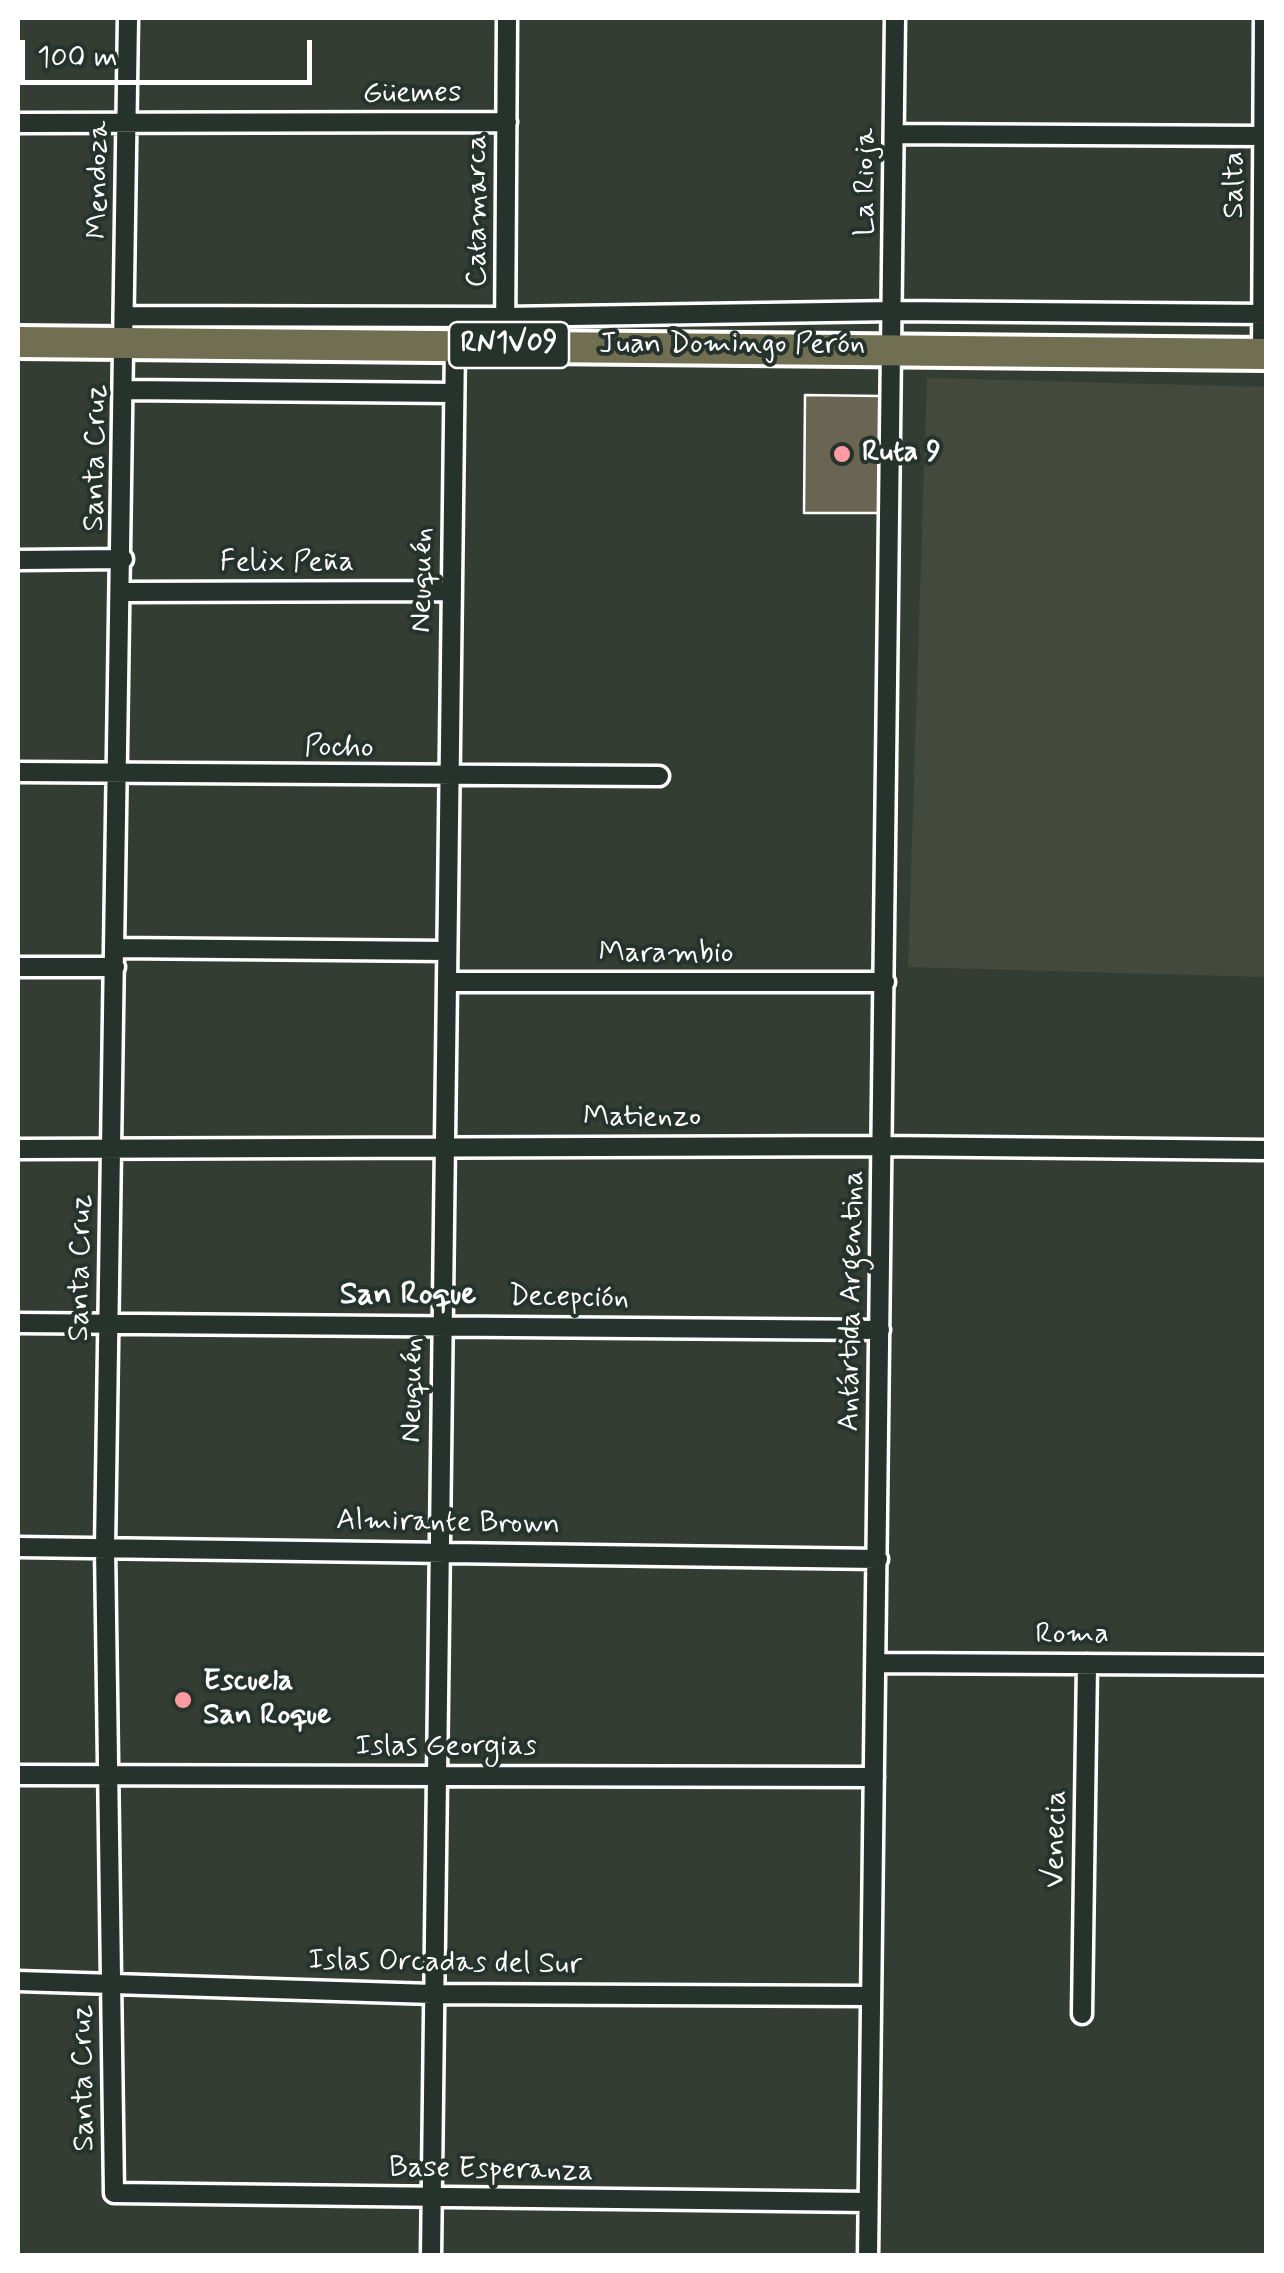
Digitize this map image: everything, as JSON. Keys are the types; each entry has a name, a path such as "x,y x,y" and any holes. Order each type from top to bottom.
{"main road":[{"name":"Juan Domingo Perón","path":"18,342 126,330 455,345 505,331 893,347 1264,354"}],"street":[{"name":"Mendoza","path":"126,330 128,18"},
{"name":"Catamarca","path":"505,331 507,18"},
{"name":"La Rioja","path":"893,347 895,18"},
{"name":"Salta","path":"1264,18 1264,354"},
{"name":"Güemes","path":"18,124 506,122"},
{"path":"894,134 1264,136"},
{"name":"Juan Domingo Perón","path":"126,330 505,331 894,311 1264,314"},
{"name":"Santa Cruz","path":"114,2193 106,1547 126,330"},
{"name":"Neuquén","path":"430,2256 455,345"},
{"name":"Antártida Argentina","path":"868,2256 893,347"},
{"path":"125,390 454,393"},
{"path":"18,560 122,559"},
{"name":"Felix Peña","path":"122,592 452,591"},
{"name":"Pocho","path":"18,772 449,778 659,776"},
{"path":"18,967 115,958 447,951"},
{"name":"Marambio","path":"447,982 885,982"},
{"name":"Matienzo","path":"18,1149 883,1146 1266,1150"},
{"name":"Decepción","path":"18,1324 880,1330"},
{"name":"Almirante Brown","path":"18,1546 878,1559"},
{"name":"Roma","path":"876,1663 1266,1665"},
{"name":"Venecia","path":"1082,2014 1086,1664"},
{"name":"Islas Georgias","path":"18,1775 874,1777"},
{"name":"Islas Orcadas del Sur","path":"18,1980 432,1994 872,1996"},
{"name":"Base Esperanza","path":"114,2193 868,2202"}],"shaded area":[{"path":"927,378 1266,387 1266,977 908,967"}],"building":[{"name":"Ruta 9","path":"805,395 880,396 879,513 804,513"}],"place":[{"name":"Ruta 9","path":"842,454"},
{"name":"Escuela San Roque","path":"183,1700"}],"district":[{"name":"San Roque","path":"408,1296"}]}
